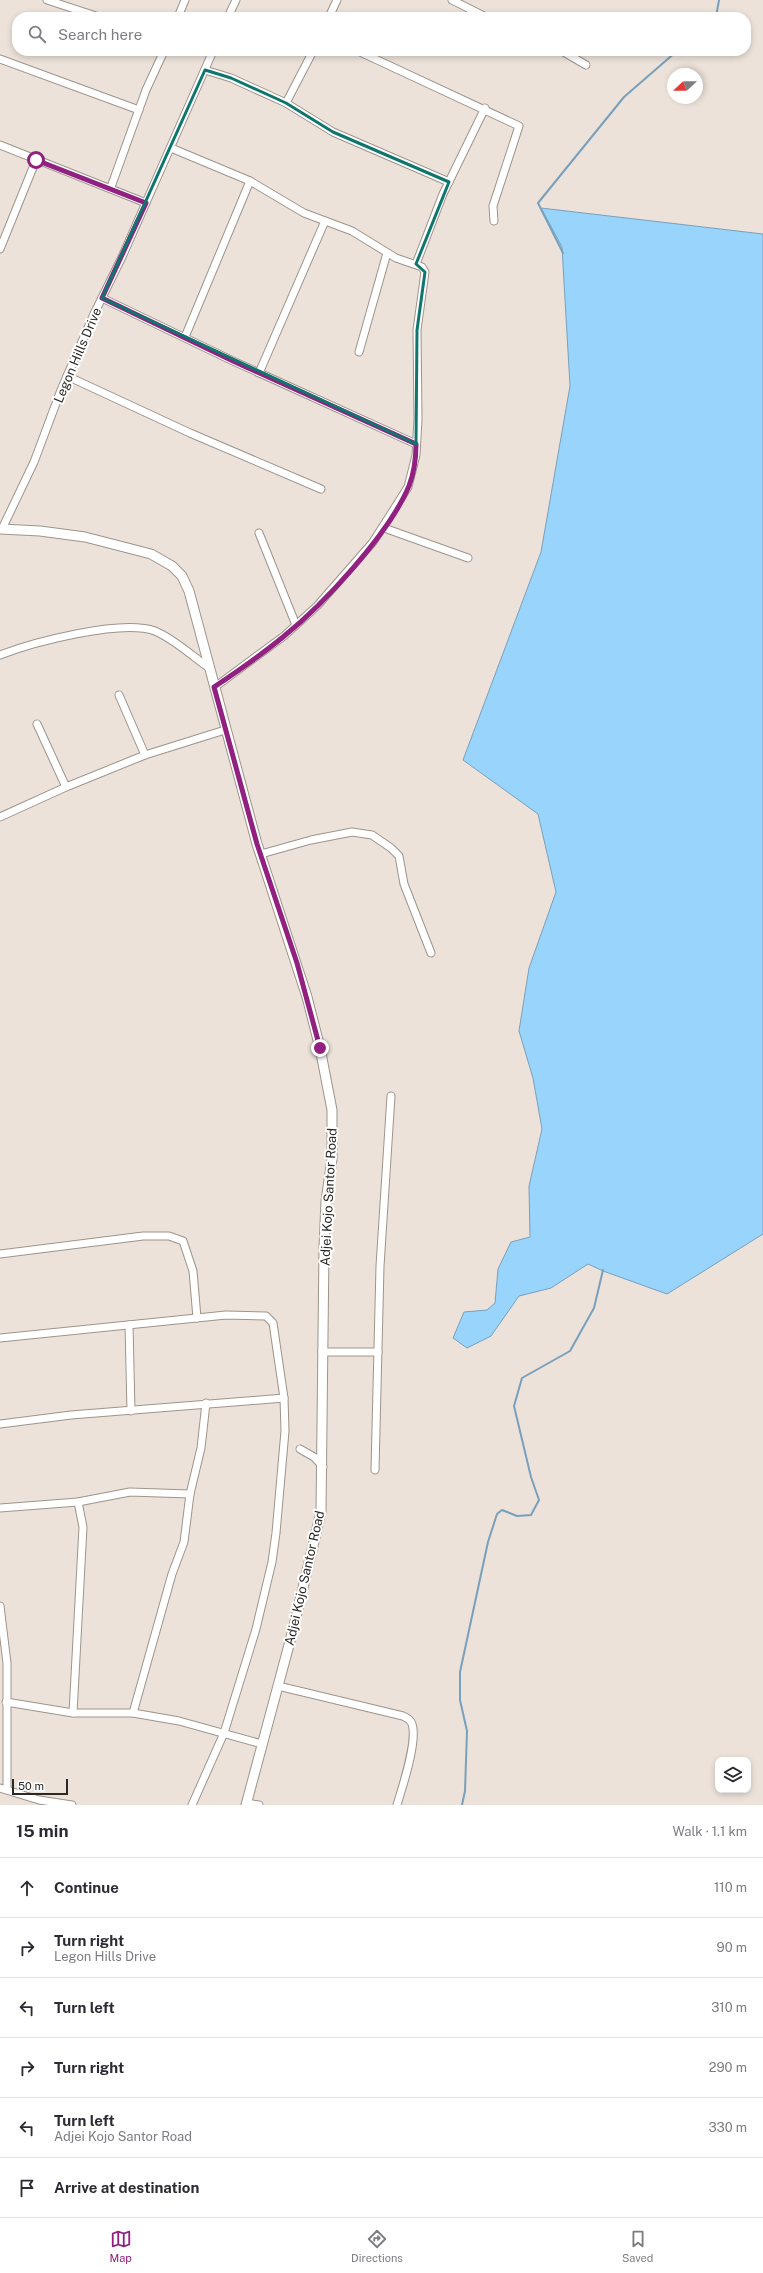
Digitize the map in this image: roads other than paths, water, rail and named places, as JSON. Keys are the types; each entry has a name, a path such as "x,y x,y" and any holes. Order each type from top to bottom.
{"street":[{"path":"47,0 84,12"},
{"path":"180,12 185,0"},
{"path":"230,12 236,0"},
{"path":"331,12 337,0"},
{"path":"457,1 477,12"},
{"path":"111,188 139,110 162,56"},
{"name":"Legon Hills Drive","path":"1,529 34,462 67,376 171,148 211,56"},
{"path":"286,103 310,56"},
{"path":"369,56 485,108 519,126 492,206 494,221"},
{"path":"571,56 586,65"},
{"path":"0,59 139,110"},
{"path":"205,70 231,78 286,103 333,132 449,182"},
{"path":"416,264 449,182 485,108"},
{"path":"0,145 146,203"},
{"path":"171,148 250,181 304,212 352,231 403,262 416,264 422,267 425,272 417,330 418,419 413,473 408,487 384,528 317,606 263,653 214,687"},
{"path":"0,249 2,238 36,160"},
{"path":"185,336 250,181"},
{"path":"259,373 325,221"},
{"path":"359,352 387,253"},
{"path":"102,298 185,336 259,373 416,444"},
{"path":"67,376 190,433 321,489"},
{"path":"384,528 468,558"},
{"name":"Adjei Kojo Santor Road","path":"1,529 40,531 85,538 151,554 167,563 182,576 189,591 225,730 261,854 307,997 320,1048 332,1110 332,1158 326,1201 322,1352 323,1467 319,1524 246,1804"},
{"path":"259,534 296,625"},
{"path":"0,655 27,645 57,638 130,627 144,628 166,637 208,667"},
{"path":"119,695 145,756"},
{"path":"37,724 66,787"},
{"path":"1,816 66,787 145,756 225,730"},
{"path":"261,854 311,840 352,832 372,835 391,848 399,856 406,889 431,953"},
{"path":"375,1470 380,1266 392,1096"},
{"path":"0,1254 143,1236 169,1236 183,1241 193,1271 196,1318"},
{"path":"0,1338 226,1315 266,1316 273,1323 276,1333 284,1398 284,1445 272,1562 256,1629 224,1733 192,1805"},
{"path":"129,1325 131,1411"},
{"path":"322,1352 378,1352"},
{"path":"0,1424 47,1417 131,1411 206,1403 284,1398"},
{"path":"133,1713 172,1574 184,1542 190,1494 201,1448 206,1403"},
{"path":"300,1449 314,1457 323,1467"},
{"path":"0,1508 78,1502 130,1492 190,1494"},
{"path":"73,1713 84,1527 78,1502"},
{"path":"0,1610 6,1663 3,1788 39,1800 72,1805"},
{"path":"278,1686 403,1716 410,1720 413,1725 412,1748 397,1805"},
{"path":"4,1697 73,1713 133,1713 179,1721 262,1744"},
{"path":"246,1804 259,1805"}],"water":[{"path":"541,208 763,234 763,1234 667,1294 603,1271 588,1264 551,1288 519,1296 491,1336 467,1348 453,1338 464,1312 487,1310 495,1303 498,1269 511,1242 530,1237 529,1186 542,1129 533,1078 519,1031 529,968 556,892 538,814 463,760 541,552 570,386 562,247"}],"waterway":[{"path":"717,12 719,0"},
{"path":"563,253 538,203 624,97 671,56"},
{"path":"462,1805 465,1791 467,1731 460,1700 460,1672 488,1542 497,1514 502,1510 517,1516 531,1515 539,1500 531,1477 514,1406 522,1378 570,1351 594,1308 603,1270"}]}
